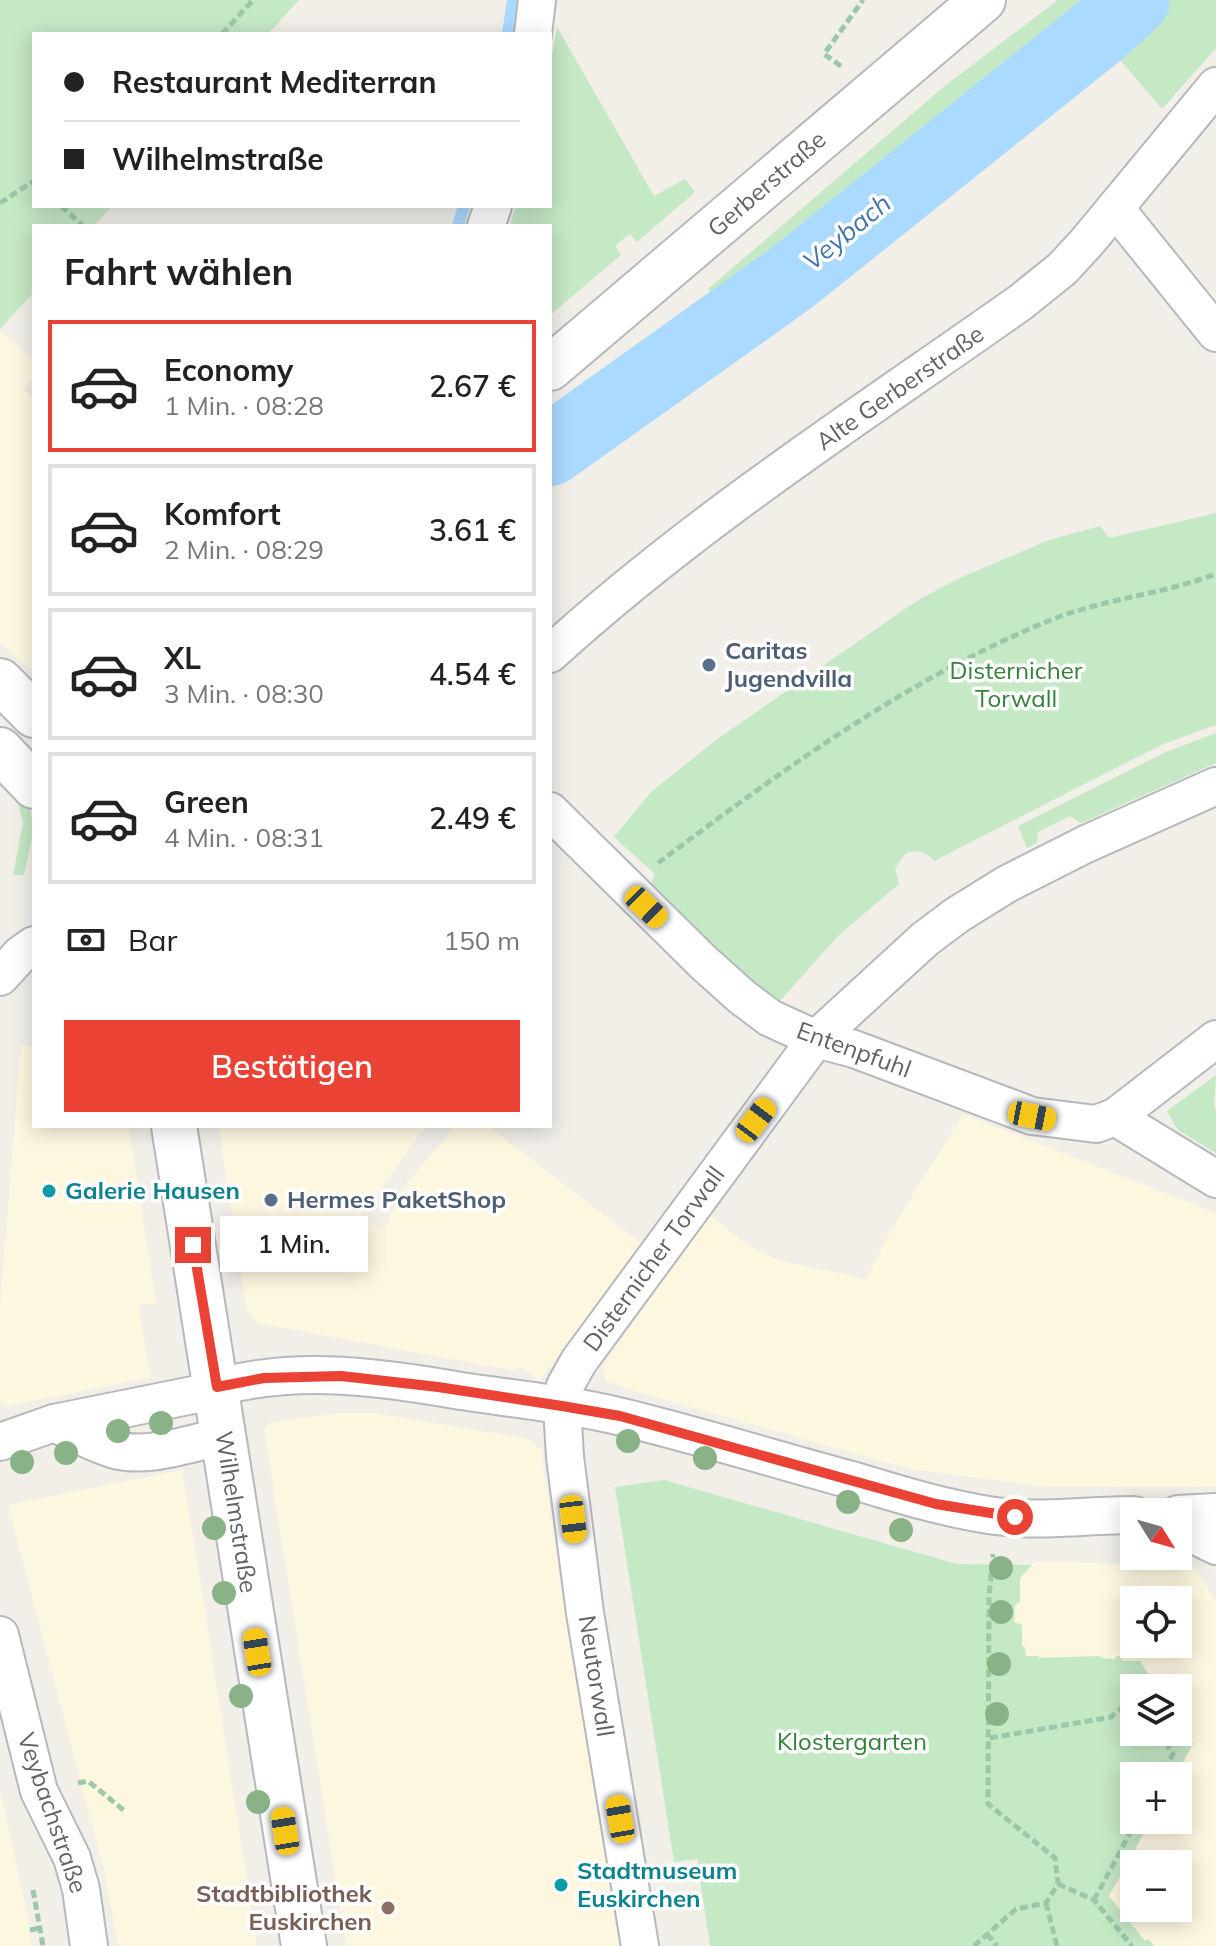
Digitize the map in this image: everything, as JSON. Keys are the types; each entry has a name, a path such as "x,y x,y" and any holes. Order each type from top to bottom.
{"street":[{"path":"533,32 537,0"},
{"name":"Gerberstraße","path":"552,366 983,0"},
{"name":"Alte Gerberstraße","path":"552,652 669,552 1021,302 1062,269 1216,86"},
{"path":"1115,208 1216,333"},
{"path":"0,681 32,713"},
{"path":"0,750 32,784"},
{"name":"Disternicher Torwall","path":"562,1406 565,1386 579,1361 816,1039 925,939 957,915 1007,884 1072,851 1216,786"},
{"name":"Entenpfuhl","path":"552,813 742,997 770,1018 816,1039 854,1049 1032,1116 1096,1124 1115,1117"},
{"path":"0,977 32,946"},
{"path":"1216,1039 1115,1117 1216,1179"},
{"name":"Wilhelmstraße","path":"174,1128 304,1946"},
{"path":"0,1442 54,1423 264,1378 348,1377 438,1387 620,1416 936,1504 997,1516 1120,1515"},
{"name":"Neutorwall","path":"562,1406 565,1457 585,1613 640,1946"},
{"path":"54,1423 112,1449 126,1452 142,1453 224,1436"},
{"path":"1192,1513 1216,1512"},
{"path":"1192,1534 1216,1546"},
{"name":"Veybachstraße","path":"0,1635 39,1791 75,1869 89,1946"}],"path":[{"path":"224,32 253,0"},
{"path":"863,0 822,52 876,91"},
{"path":"0,203 32,183"},
{"path":"63,208 81,224"},
{"path":"628,889 716,819 888,703 953,664 1079,610 1216,574"},
{"path":"974,1946 1016,1909 1046,1903 1058,1884 1055,1858 988,1804 989,1597 997,1516"},
{"path":"990,1738 1111,1717 1120,1709"},
{"path":"81,1783 88,1781 126,1812"},
{"path":"1094,1900 1129,1834"},
{"path":"1058,1884 1094,1900 1132,1946"},
{"path":"33,1890 43,1946"},
{"path":"1046,1903 1057,1946"},
{"path":"30,1930 40,1928"},
{"path":"987,1934 997,1946"}],"shaded area":[{"path":"0,330 32,359 32,379 24,390 32,397 32,671 0,642"},
{"path":"32,1045 32,1128 129,1128 156,1304 138,1305 151,1377 6,1406 0,1400 0,1304 21,1046"},
{"path":"963,1114 1216,1213 1216,1487 1049,1487 910,1469 606,1381 602,1367 710,1215 745,1243 777,1260 866,1279 887,1237"},
{"path":"221,1128 425,1128 361,1216 384,1231 402,1189 453,1128 491,1128 642,1244 540,1380 520,1366 516,1371 258,1323 247,1311"},
{"path":"338,1413 374,1413 529,1439 541,1450 565,1612 573,1635 583,1697 579,1698 619,1946 346,1946 264,1429 269,1423"},
{"path":"182,1470 257,1946 118,1946 105,1874 8,1505"},
{"path":"1035,1562 1120,1564 1120,1570 1192,1570 1193,1565 1216,1601 1216,1946 1154,1946 1148,1940 1145,1942 1129,1922 1192,1922 1192,1850 1134,1850 1143,1834 1192,1834 1192,1762 1183,1762 1193,1744 1192,1674 1148,1674 1140,1661 1025,1656 1014,1622 1015,1604 1020,1601 1020,1578"},
{"path":"0,1790 27,1913 32,1946 0,1946"},
{"path":"1120,1876 1120,1912 1108,1897"}],"green space":[{"path":"0,0 299,0 270,32 32,32 32,208 110,208 96,224 32,224 32,294 0,329"},
{"path":"1058,0 1216,0 1216,48 1162,109 1115,54 825,287 555,481 552,477 552,422 693,303 700,311 716,298 708,289 946,85"},
{"path":"557,27 654,196 685,179 695,192 637,242 630,234 615,246 621,255 552,313 552,224 511,224 515,208 552,208 552,56"},
{"name":"Disternicher Torwall","path":"1216,513 1216,725 1161,745 934,861 921,852 905,854 895,868 899,884 838,936 779,1002 751,984 649,888 655,874 614,837 651,792 716,740 918,600 962,577 1049,540 1100,526 1109,538"},
{"name":"Disternicher Torwall","path":"1216,733 1216,763 1081,823 1070,816 1038,832 1037,843 1027,848 1018,826 1166,752"},
{"path":"17,797 30,806 32,838 24,875 13,875 23,823"},
{"path":"1216,1075 1216,1153 1178,1130 1167,1111"},
{"name":"Klostergarten","path":"664,1480 957,1564 1032,1565 1020,1578 1020,1602 1015,1605 1014,1622 1022,1625 1022,1646 1025,1647 1026,1656 1100,1656 1115,1659 1120,1656 1122,1661 1140,1661 1148,1674 1120,1674 1120,1746 1192,1746 1183,1762 1120,1762 1120,1834 1143,1834 1134,1850 1120,1850 1120,1876 1109,1896 1120,1910 1120,1922 1130,1922 1145,1941 1148,1939 1154,1946 710,1946 697,1859 674,1862 615,1487"}],"waterway":[{"path":"508,32 513,0"},
{"name":"Veybach","path":"552,449 790,279 1100,31 1134,0"},
{"path":"459,224 463,208"}],"place":[{"name":"Caritas Jugendvilla","path":"709,665"},
{"name":"Galerie Hausen","path":"49,1191"},
{"name":"Hermes PaketShop","path":"271,1200"},
{"name":"Stadtmuseum Euskirchen","path":"561,1885"},
{"name":"Stadtbibliothek Euskirchen","path":"388,1908"}],"route":[{"path":"193,1245 217,1387 264,1378 321,1375 362,1377 562,1406 620,1416 936,1504 1015,1517"}]}
